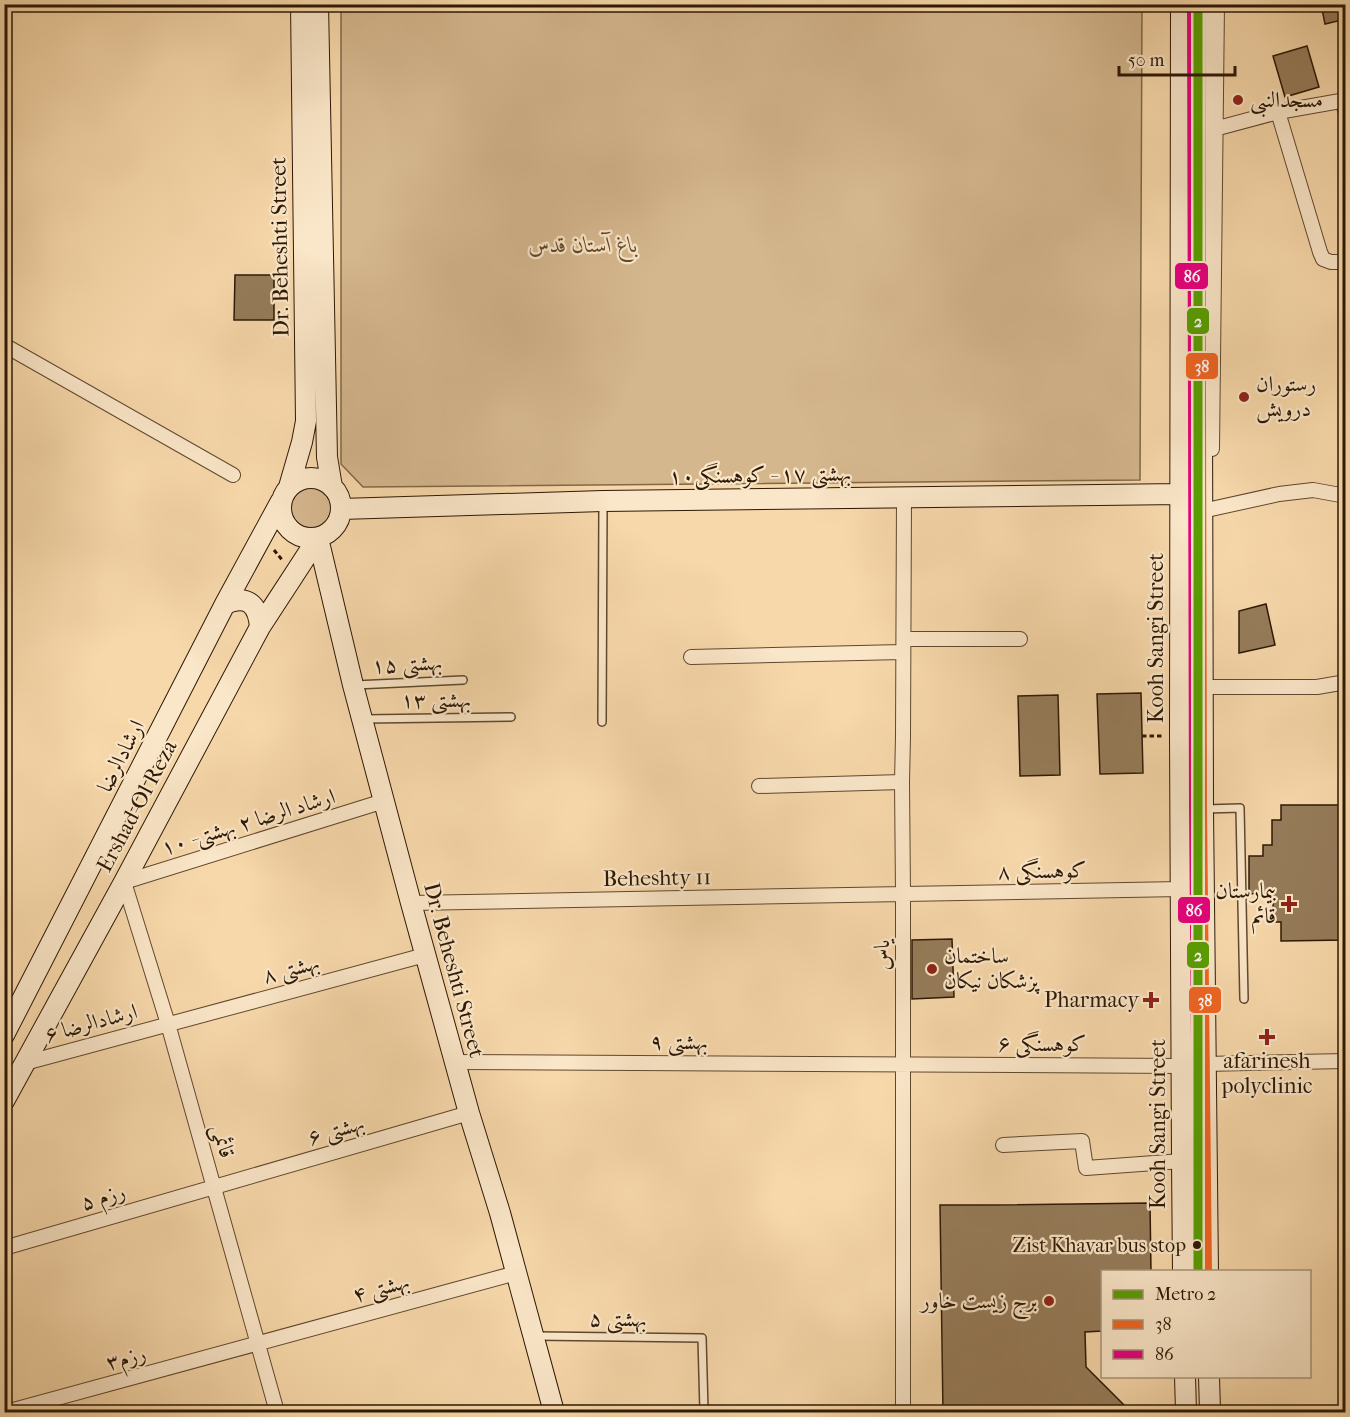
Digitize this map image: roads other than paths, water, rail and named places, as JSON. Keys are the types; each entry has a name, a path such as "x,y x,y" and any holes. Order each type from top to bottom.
{"street":[{"name":"Dr. Beheshti Street","path":"285,494 302,442 306,421 301,4"},
{"name":"Dr. Beheshti Street","path":"318,4 327,457 332,487"},
{"name":"Kooh Sangi Street","path":"1181,4 1181,1066 1184,1270"},
{"name":"Kooh Sangi Street","path":"1201,4 1208,131 1207,510 1203,687 1208,1270"},
{"path":"1217,4 1208,131 1278,112 1342,100"},
{"path":"1278,112 1323,259 1331,262 1346,262"},
{"path":"4,345 233,475"},
{"path":"311,478 326,482 332,487 337,493 341,508 340,516 332,530 318,538 303,538 289,530 281,516 285,494 296,482 311,478"},
{"path":"1207,510 1279,494 1313,490 1346,496"},
{"name":"ارشادالرضا","path":"4,1035 225,604 285,494"},
{"name":"بهشتی ۱۷ - کوهسنگی۱۰","path":"341,508 603,501 1180,494"},
{"name":"یاس","path":"903,1413 904,497"},
{"name":"Dr. Beheshti Street","path":"318,538 353,685 425,955 469,1113 500,1213 554,1413"},
{"name":"Ershad-Ol Reza","path":"4,1101 260,627 318,538"},
{"path":"225,604 235,600 246,601 254,606 259,616 260,627"},
{"path":"691,657 1020,639"},
{"path":"1203,687 1317,687 1346,682"},
{"path":"759,786 902,782"},
{"name":"ارشاد الرضا ۲ بهشتی- ۱۰","path":"124,882 384,801"},
{"name":"قائمی","path":"124,882 168,1023 276,1413"},
{"name":"کوهسنگی ۸","path":"903,894 1181,890"},
{"name":"Beheshty 11","path":"411,903 903,894"},
{"name":"بهشتی ۸","path":"168,1023 425,955"},
{"name":"ارشادالرضا ۶","path":"25,1063 168,1023"},
{"path":"1205,1064 1346,1061"},
{"name":"بهشتی ۹","path":"455,1062 903,1064"},
{"name":"کوهسنگی ۶","path":"903,1064 1181,1066"},
{"name":"بهشتی ۶","path":"214,1187 469,1113"},
{"path":"1003,1145 1082,1141 1086,1168 1182,1161"},
{"name":"رزم ۵","path":"4,1248 214,1187"},
{"name":"بهشتی ۴","path":"257,1344 516,1273"},
{"name":"رزم۳","path":"6,1413 257,1344"},
{"path":"1185,1378 1186,1413"},
{"path":"1209,1378 1210,1413"}],"lane":[{"path":"1342,100 1346,123"},
{"path":"602,722 603,501"},
{"name":"بهشتی ۱۵","path":"353,685 463,680"},
{"name":"بهشتی ۱۳","path":"362,718 511,717"},
{"path":"1203,809 1240,808 1244,999"},
{"name":"بهشتی ۵","path":"533,1336 702,1338 704,1411"}],"metro line":[{"name":"2","path":"1198,4 1198,1270"}],"place":[{"name":"مسجدالنبی","path":"1238,100"},
{"name":"رستوران درویش","path":"1244,397"},
{"name":"بیمارستان قائم","path":"1289,904"},
{"name":"ساختمان پزشکان نیکان","path":"932,969"},
{"name":"Pharmacy","path":"1151,1000"},
{"name":"afarinesh polyclinic","path":"1267,1037"},
{"name":"Zist Khavar bus stop","path":"1197,1245"},
{"name":"برج زیست خاور","path":"1049,1301"}],"park label":[{"name":"باغ آستان قدس","path":"583,245"}]}
